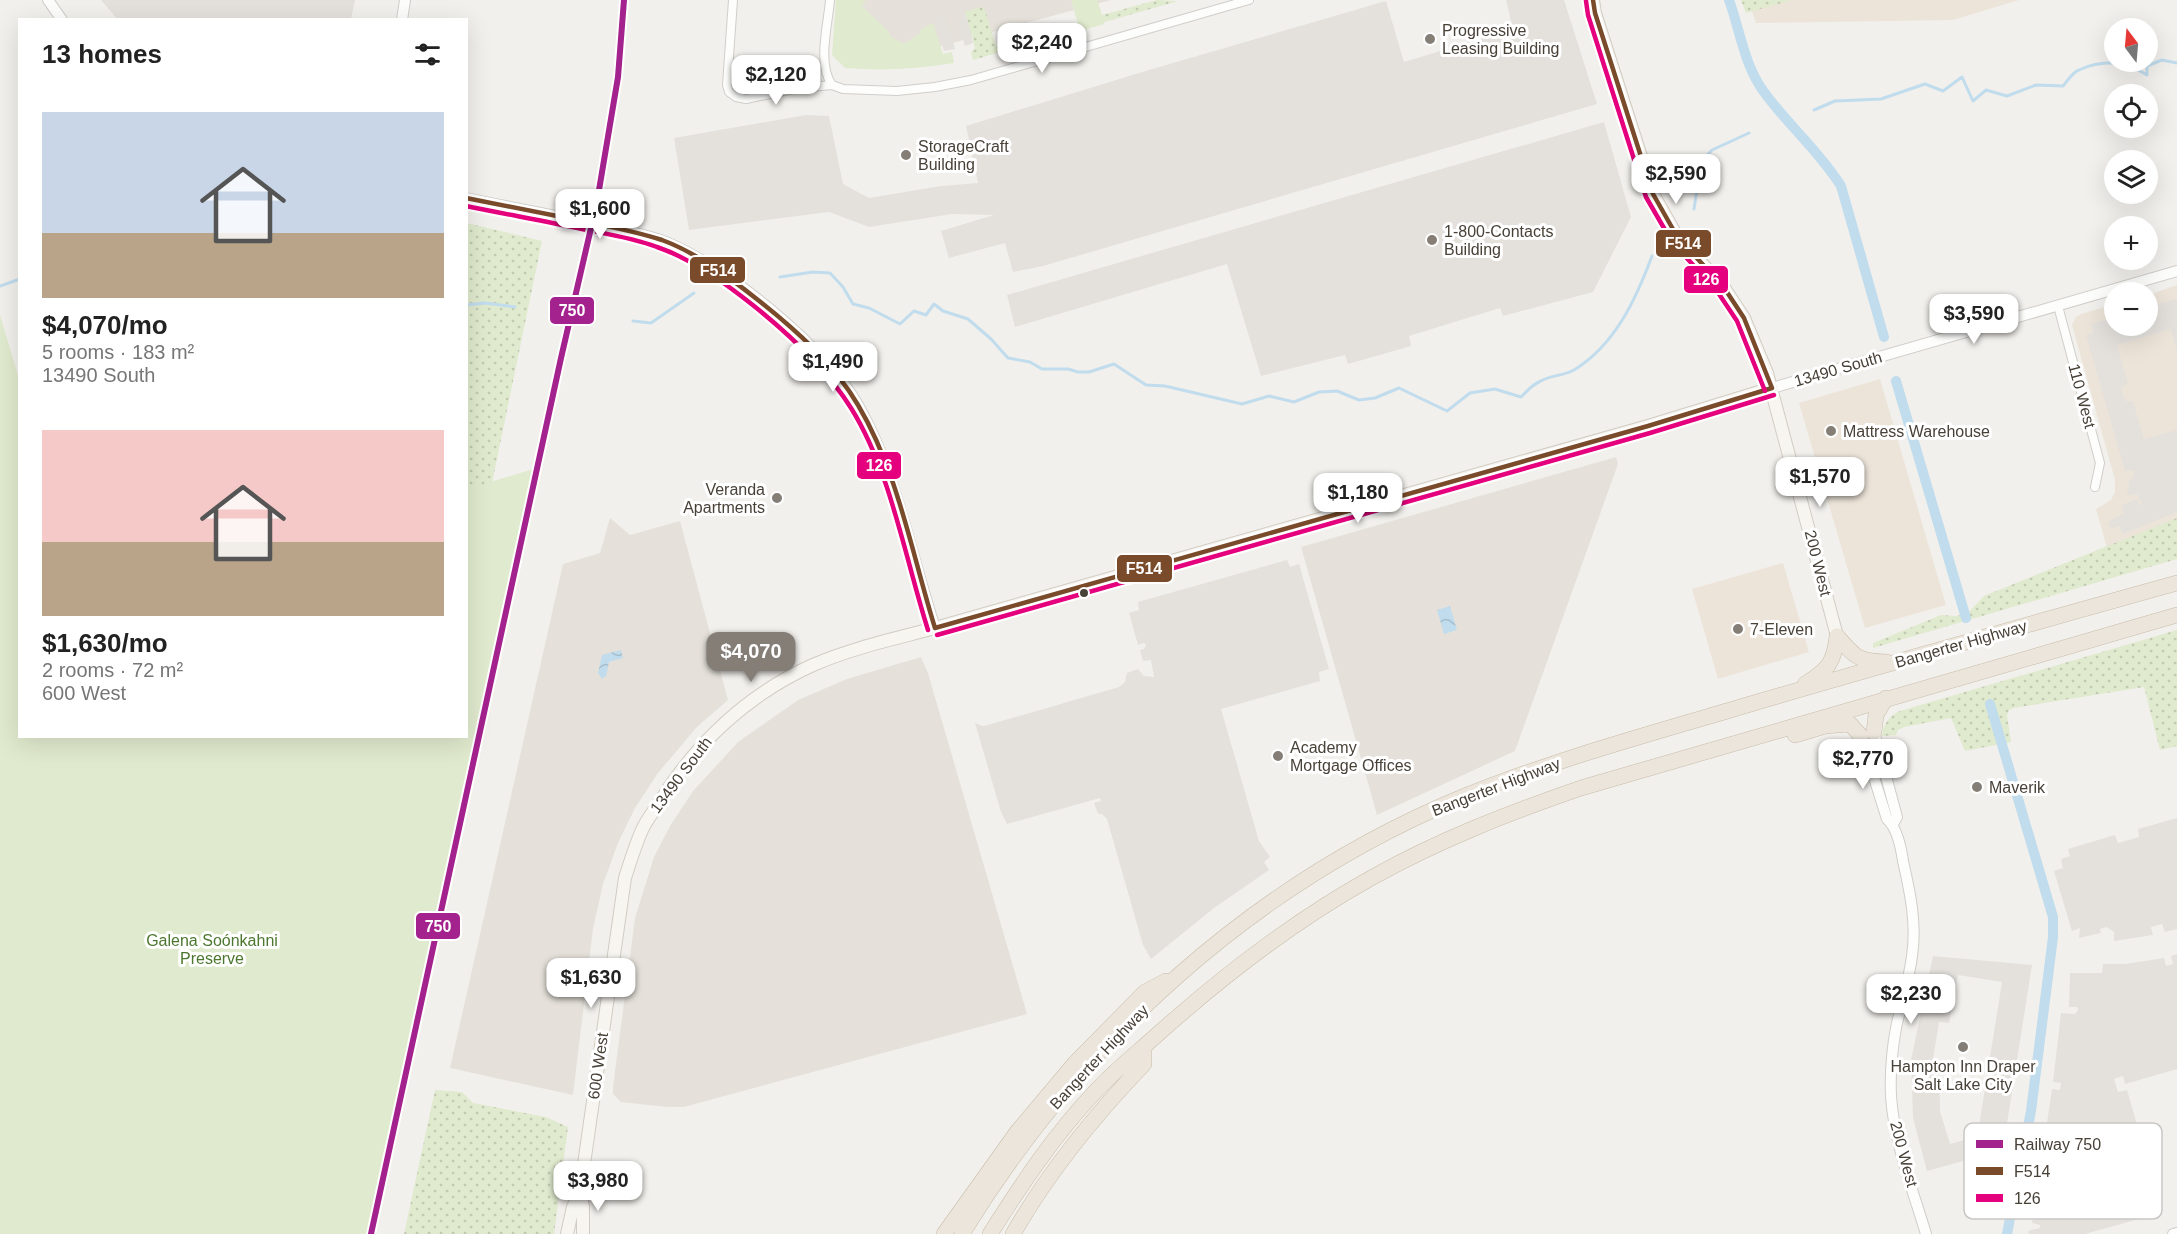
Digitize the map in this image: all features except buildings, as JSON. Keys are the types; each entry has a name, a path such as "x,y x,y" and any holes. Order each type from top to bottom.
{"highway":[{"name":"Bangerter Highway","path":"962,1234 996,1180 1058,1099 1100,1052 1176,976 1242,922 1305,879 1375,839 1465,796 1534,770 1789,693 2177,583"},
{"name":"Bangerter Highway","path":"990,1234 1025,1180 1094,1093 1192,1004 1242,963 1306,917 1374,876 1415,855 1531,805 1581,788 1746,738 2177,615"},
{"path":"2099,639 2122,641 2177,625"},
{"path":"1837,636 1853,655 1862,660 1901,662"},
{"path":"1789,693 1829,667 1835,652 1837,636"},
{"path":"1746,738 1761,745 1825,726 1850,724 1868,734 1886,698"},
{"path":"944,1234 1017,1132 1075,1063 1145,992 1176,976"},
{"path":"1014,1234 1048,1178 1074,1142 1144,1064 1144,1047"}],"main road":[{"name":"200 West","path":"1593,0 1623,105 1653,194 1678,238 1724,286 1743,318 1772,388 1837,636"},
{"name":"13490 South","path":"640,835 666,791 714,732 741,709 774,686 813,665 857,648 935,628 1648,426 1772,388"},
{"name":"600 West","path":"567,1234 573,1207 580,1192 625,878 640,835"},
{"name":"600 West","path":"580,1192 583,1207 583,1234"}],"street":[{"path":"48,0 61,18"},
{"path":"402,18 405,0"},
{"path":"734,0 726,75 729,92 736,97 746,99 798,88 832,85 843,89 897,90 935,87 971,80 1249,0"},
{"path":"830,0 824,65 832,85"},
{"path":"468,198 575,220 666,242 724,275 799,334 831,366 858,404 888,474 935,628"},
{"name":"13490 South","path":"1772,388 2173,273"},
{"name":"110 West","path":"2058,306 2100,463 2095,487"},
{"name":"200 West","path":"1868,734 1887,819 1893,824 1902,854 1914,924 1912,956 1891,1065 1892,1098 1896,1130 1926,1234"}],"shaded area":[{"path":"101,0 355,0 351,18 116,18"},
{"path":"852,0 1111,0 886,61"},
{"path":"1506,0 1564,0 1597,104 1043,266 1013,272 1005,243 949,258 941,231 994,215 952,214 869,227 829,212 689,230 674,138 806,115 829,116 843,184 869,198 941,186 978,183 966,126 1386,1 1404,62 1513,29"},
{"path":"1748,0 2019,0 1953,20 1756,23"},
{"path":"945,14 955,49 944,51 934,16"},
{"path":"966,16 973,43 965,46 957,18"},
{"path":"1604,122 1631,217 1593,292 1503,316 1500,308 1409,336 1411,346 1348,364 1345,355 1261,376 1227,264 1015,327 1007,295"},
{"path":"2177,285 2177,519 2107,548 2096,509 2111,500 2115,492 2115,480 2072,325 2076,317 2081,314 2104,307 2104,336 2158,336 2158,292"},
{"path":"2177,299 2177,351 2170,329 2158,333 2158,304"},
{"path":"2104,320 2104,336 2147,336 2117,345 2128,383 2121,388 2125,401 2133,401 2144,439 2177,430 2177,512 2123,534 2119,526 2111,529 2108,522 2124,513 2122,505 2137,499 2140,505 2142,504 2137,494 2127,496 2129,481 2134,477 2134,471 2125,471 2086,335 2093,333 2091,324"},
{"path":"1880,379 1946,605 1865,628 1799,403"},
{"path":"1616,457 1618,464 1515,751 1377,815 1301,547"},
{"path":"610,518 630,535 680,521 728,700 697,727 658,773 635,808 618,843 603,884 593,929 573,1095 450,1068 563,564 600,553"},
{"path":"1287,560 1290,567 1299,564 1329,669 1319,672 1320,681 1221,709 1259,841 1270,857 1264,862 1269,870 1214,908 1151,959 1143,945 1107,819 1102,814 1098,814 1094,803 1101,801 1100,798 1007,824 1001,812 975,723 988,725 1119,687 1125,682 1127,673 1138,669 1144,676 1154,677 1151,660 1143,661 1140,650 1146,645 1144,643 1138,645 1129,613 1139,610 1138,602"},
{"path":"1783,563 1809,652 1718,679 1692,589"},
{"path":"921,657 928,673 1027,1014 684,1107 621,1102 613,1094 613,1087 635,918 654,857 670,826 693,791 738,742 798,700 847,679"},
{"path":"2177,818 2177,929 2165,932 2162,924 2151,927 2153,935 2114,941 2114,932 2107,927 2100,929 2101,933 2079,938 2080,928 2072,931 2054,871 2063,868 2061,859 2070,856 2068,849 2115,835 2118,843 2139,837 2138,829"},
{"path":"2177,954 2177,1069 2125,1084 2123,1076 2114,1079 2118,1092 2127,1090 2137,1123 2047,1123 2052,1089 2060,1090 2061,1083 2053,1082 2061,1013 2075,1014 2078,1010 2077,1007 2069,1007 2070,973 2102,973 2103,964 2125,964 2164,958 2166,966 2173,964 2171,956"},
{"path":"1933,956 2032,965 2007,1123 1979,1123 2002,982 1958,975 1949,1023 1939,1022 1932,1066 1939,1067 1940,1111 1950,1144 1964,1140 1964,1161 1927,1171 1913,1118 1911,1060"},
{"path":"2033,1219 2139,1219 2085,1234 2029,1234 2028,1231 2040,1228 2040,1225 2032,1223"}],"green space":[{"path":"836,0 866,0 862,6 888,31 891,37 904,44 920,33 921,29 933,23 943,54 952,52 954,63 900,69 845,68 832,55"},
{"path":"1071,0 1097,0 1104,24 1080,31"},
{"path":"1097,0 1102,15 1157,0 1178,1 973,60 971,52 975,48 965,11 984,7 996,46 1078,23"},
{"path":"1741,0 1792,0 1746,13"},
{"path":"468,223 542,241 468,599"},
{"name":"Galena Soónkahni Preserve","path":"0,315 18,375 18,738 468,738 468,489 537,468 367,1234 0,1234"},
{"path":"2177,518 2177,559 1873,648 1873,643 1941,615 1967,614 1984,596"},
{"path":"2177,630 2177,746 2160,750 2144,687 2014,708 2009,710 2007,715 2011,742 1965,751 1951,718 1904,727 1898,730 1896,735 1882,736 1887,721 1900,711"},
{"path":"435,1090 462,1092 473,1103 546,1117 568,1127 554,1234 404,1234"}],"water":[{"path":"1450,606 1457,630 1444,634 1437,610"},
{"path":"621,650 623,658 609,662 606,676 602,679 598,673 602,655"}],"waterway":[{"path":"1729,0 1747,59 1757,82 1841,186 1884,337"},
{"path":"1814,110 1835,101 1881,99 1925,84 1943,91 1962,77 1973,101 1986,90 2007,96 2036,85 2063,86 2077,71 2097,64 2122,64 2147,75 2147,66 2162,60 2177,63"},
{"path":"1694,209 1701,162 1712,150 1749,133"},
{"path":"780,277 813,272 830,273 843,287 853,304 869,308 900,324 914,311 926,315 934,304 943,311 968,319 1008,358 1030,362 1042,369 1089,372 1114,364 1146,385 1165,386 1242,404 1269,396 1294,402 1319,392 1337,391 1359,400 1375,398 1399,388 1447,411 1470,393 1495,389 1521,397 1536,383 1570,372 1588,360 1601,348 1622,320 1639,288 1652,256"},
{"path":"0,286 18,280"},
{"path":"633,321 651,323 694,293"},
{"path":"468,305 485,303 515,307"},
{"path":"1896,381 1966,618"},
{"path":"1990,704 2053,917 2053,937 2029,1123"},
{"path":"2007,1234 2010,1219"}],"rail line":[{"name":"750","path":"371,1234 597,202 618,77 624,0"}],"transit line":[{"name":"F514","path":"1593,0 1595,13 1653,194 1678,238 1723,286 1744,318 1772,388"},
{"name":"126","path":"1586,1 1588,15 1646,197 1672,242 1717,291 1737,321 1765,391"},
{"name":"F514","path":"468,198 615,228 675,245 724,274 800,336 838,376 872,431 894,485 935,628"},
{"name":"126","path":"468,206 620,236 670,252 708,272 732,289 794,340 841,393 865,433 887,487 928,630"},
{"name":"F514","path":"935,628 1648,426 1772,388"},
{"name":"126","path":"937,635 1650,433 1774,395"}],"place":[{"name":"Progressive Leasing Building","path":"1430,39"},
{"name":"StorageCraft Building","path":"906,155"},
{"name":"1-800-Contacts Building","path":"1432,240"},
{"name":"Mattress Warehouse","path":"1831,431"},
{"name":"Veranda Apartments","path":"777,498"},
{"name":"7-Eleven","path":"1738,629"},
{"name":"Academy Mortgage Offices","path":"1278,756"},
{"name":"Maverik","path":"1977,787"},
{"name":"Hampton Inn Draper Salt Lake City","path":"1963,1047"}]}
